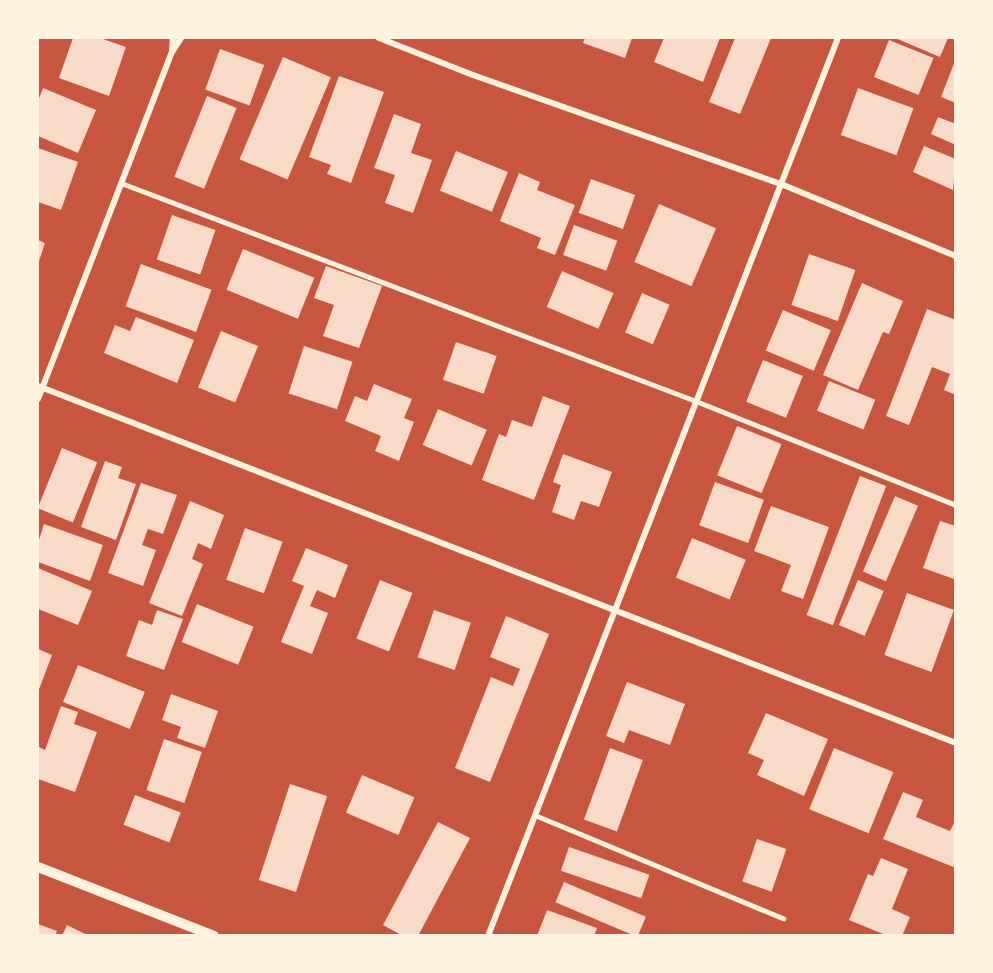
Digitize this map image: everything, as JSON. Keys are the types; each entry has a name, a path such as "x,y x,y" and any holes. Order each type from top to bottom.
{"street":[{"path":"172,52 173,38"},
{"path":"38,399 40,386 124,184 172,52 181,38"},
{"path":"379,38 473,75 781,184 956,256"},
{"path":"488,936 838,38"},
{"path":"40,386 956,743"},
{"path":"38,867 214,936"}],"lane":[{"path":"124,184 696,401 956,505"},
{"path":"535,815 783,918"}],"building":[{"path":"73,38 100,38 126,47 109,96 59,78"},
{"path":"585,38 632,38 625,58 583,43"},
{"path":"664,38 720,38 703,82 654,62"},
{"path":"735,38 771,38 740,114 709,102"},
{"path":"895,38 948,38 940,57"},
{"path":"889,40 934,58 919,95 874,77"},
{"path":"220,49 264,65 249,105 205,89"},
{"path":"283,57 331,77 287,179 240,159"},
{"path":"956,61 956,103 941,97"},
{"path":"339,76 384,92 351,183 327,174 331,165 309,157"},
{"path":"43,88 96,110 78,153 38,136 38,101"},
{"path":"858,88 913,108 896,155 841,135"},
{"path":"207,96 237,108 204,189 174,177"},
{"path":"394,114 421,124 411,153 432,160 413,213 385,203 395,175 374,168"},
{"path":"938,117 956,124 956,145 931,134"},
{"path":"924,146 956,159 953,190 913,172"},
{"path":"38,148 78,162 61,210 38,202"},
{"path":"456,151 508,172 492,212 440,191"},
{"path":"519,173 540,182 537,190 575,205 555,255 537,248 541,238 500,221"},
{"path":"591,179 635,195 623,229 579,213"},
{"path":"659,204 716,228 691,286 634,262"},
{"path":"172,215 215,230 200,274 157,259"},
{"path":"574,225 617,241 606,271 563,255"},
{"path":"38,240 45,243 38,264"},
{"path":"243,249 314,278 298,319 227,290"},
{"path":"809,254 855,270 838,321 791,305"},
{"path":"141,264 211,290 196,332 126,306"},
{"path":"326,266 382,286 359,348 323,336 334,305 314,298"},
{"path":"562,271 614,293 598,329 547,307"},
{"path":"862,283 903,301 889,334 883,332 858,390 823,375"},
{"path":"642,293 670,305 653,344 625,333"},
{"path":"927,309 956,320 956,395 944,390 950,374 932,367 909,425 886,416"},
{"path":"783,310 831,330 814,371 766,351"},
{"path":"136,317 194,340 177,383 104,353 115,325 130,331"},
{"path":"221,331 258,346 235,403 198,388"},
{"path":"456,342 497,356 484,394 443,380"},
{"path":"304,346 353,362 337,409 289,394"},
{"path":"763,360 803,376 786,418 746,402"},
{"path":"829,381 875,400 863,429 817,411"},
{"path":"374,384 412,399 404,418 414,422 399,461 375,451 381,436 345,421 355,396 367,401"},
{"path":"543,396 570,406 534,500 482,480 499,434 506,437 512,420 532,427"},
{"path":"438,409 487,430 472,466 423,445"},
{"path":"737,426 782,444 762,493 717,475"},
{"path":"62,448 97,462 73,523 38,508"},
{"path":"563,454 612,472 599,507 581,501 574,520 552,512 561,485 553,482"},
{"path":"105,461 122,467 118,478 136,484 116,540 81,527"},
{"path":"860,476 886,486 833,625 807,615"},
{"path":"715,482 764,500 748,543 699,525"},
{"path":"141,483 177,495 163,534 148,529 142,545 156,550 143,586 108,573"},
{"path":"895,496 918,506 886,581 863,571"},
{"path":"190,501 224,515 211,549 198,543 192,559 203,564 182,616 149,603"},
{"path":"771,506 829,527 803,599 781,591 791,565 754,551"},
{"path":"940,521 956,526 954,579 923,568"},
{"path":"44,524 103,545 90,581 38,562 38,543"},
{"path":"245,528 283,542 264,593 226,580"},
{"path":"692,538 746,560 730,600 676,578"},
{"path":"306,548 348,565 335,598 317,590 310,606 328,613 312,654 281,642 304,586 292,581"},
{"path":"38,568 92,591 78,625 38,609"},
{"path":"380,580 412,593 389,652 356,638"},
{"path":"858,580 884,591 865,636 839,625"},
{"path":"907,593 954,610 931,672 884,655"},
{"path":"197,604 254,627 238,665 182,642"},
{"path":"157,610 183,619 164,670 126,656 139,620 152,625"},
{"path":"434,610 471,623 455,670 418,657"},
{"path":"506,616 549,634 490,782 455,768 491,677 513,686 520,669 490,657"},
{"path":"38,649 52,655 38,692"},
{"path":"78,665 145,692 130,729 63,702"},
{"path":"627,682 685,704 670,745 629,730 624,743 606,736"},
{"path":"171,694 218,711 205,748 177,738 181,727 162,720"},
{"path":"61,706 78,712 74,724 97,732 75,792 38,779 38,750 39,747 45,750"},
{"path":"766,713 828,739 804,796 757,775 764,760 748,753"},
{"path":"164,739 202,752 184,803 146,790"},
{"path":"610,748 643,760 617,831 584,819"},
{"path":"834,748 893,772 869,833 809,809"},
{"path":"362,775 414,797 398,835 346,813"},
{"path":"290,784 327,796 296,892 259,880"},
{"path":"903,792 923,800 916,817 950,831 956,819 956,868 883,839"},
{"path":"135,795 181,813 169,842 124,825"},
{"path":"438,822 470,838 418,936 403,936 383,925"},
{"path":"757,839 786,849 772,892 742,882"},
{"path":"569,847 649,875 641,898 561,871"},
{"path":"881,858 908,869 892,909 910,917 902,936 888,936 849,920 868,874 873,876"},
{"path":"564,882 646,917 638,936 635,936 555,902"},
{"path":"547,910 597,928 594,936 537,936"},
{"path":"38,924 57,931 55,936 38,936"},
{"path":"67,925 89,936 62,936"}]}
